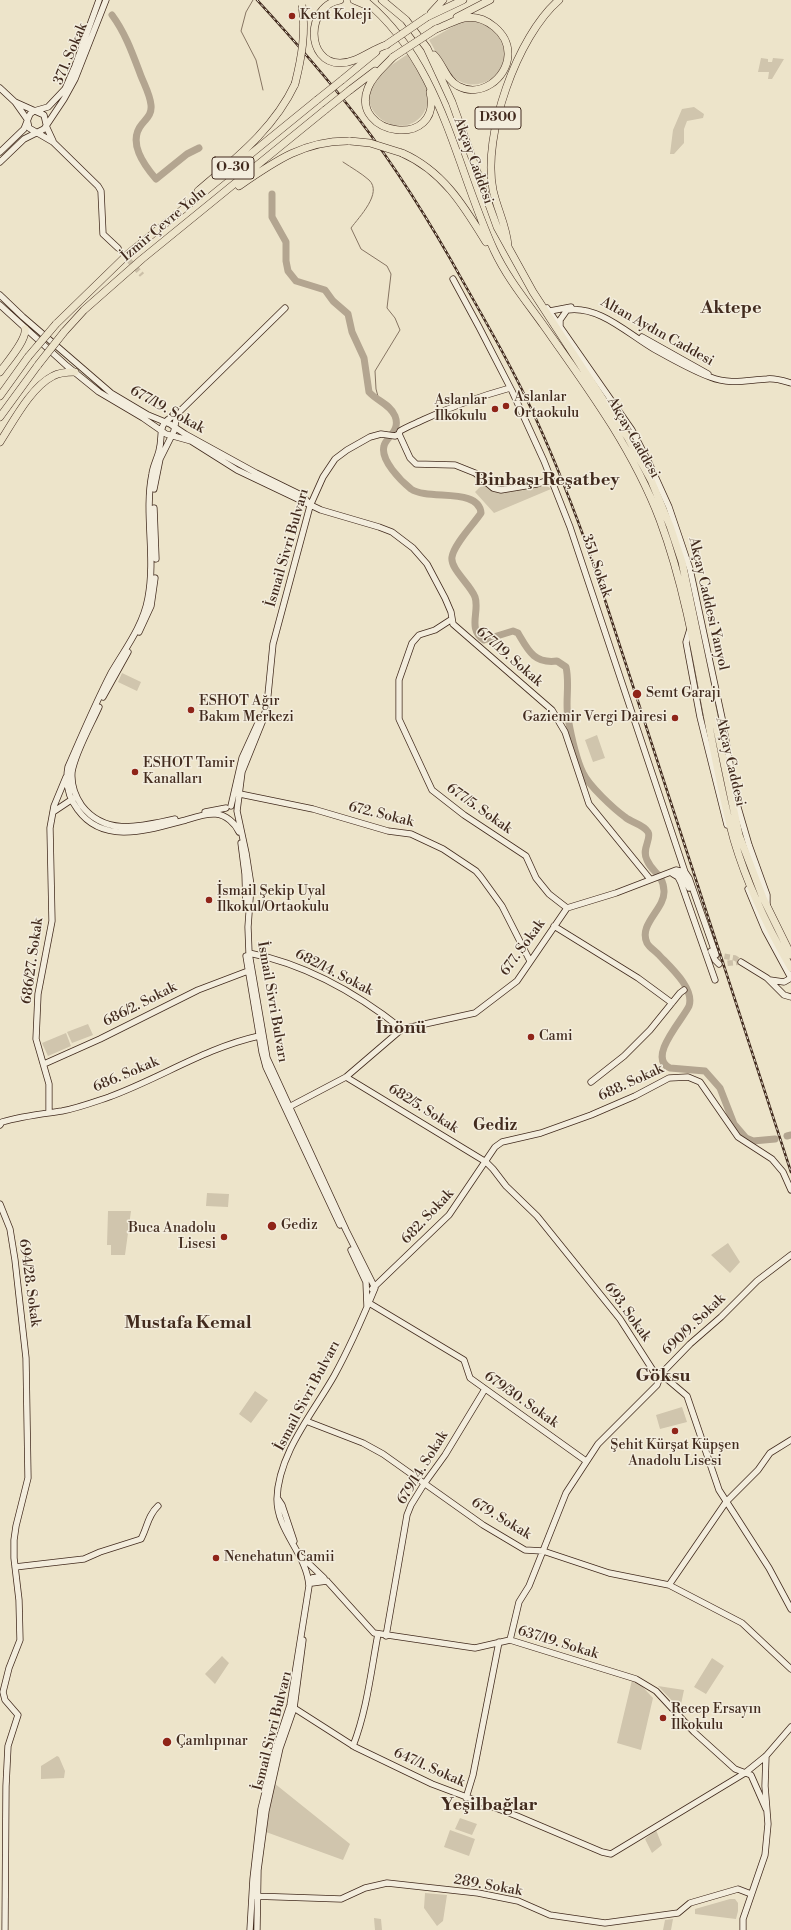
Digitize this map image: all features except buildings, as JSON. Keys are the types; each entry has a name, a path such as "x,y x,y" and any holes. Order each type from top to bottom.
{"highway":[{"path":"340,0 326,6 319,14 314,26 314,40 325,57 339,63 354,61 374,49 386,45"},
{"path":"354,0 376,10"},
{"name":"Akçay Caddesi","path":"364,0 376,10 405,42 416,59 440,108 480,217 495,253 516,287 606,415 642,477 673,558 690,629 690,643 735,841 750,883 778,937"},
{"name":"Akçay Caddesi","path":"382,0 406,20 427,48 452,102 483,192 509,250 533,292 619,422 651,480 670,526 682,562 722,740 729,794 739,835 750,868 778,937"},
{"path":"389,0 406,20"},
{"path":"427,17 443,0"},
{"name":"İzmir Çevre Yolu","path":"0,396 28,357 56,324 97,282 150,236 386,45 427,17 462,0"},
{"name":"İzmir Çevre Yolu","path":"0,417 64,332 90,305 212,202 393,57 436,29 490,0"},
{"name":"D300","path":"509,250 508,237 493,190 491,163 493,134 518,57 542,18 559,0"},
{"path":"150,236 168,217 259,137 276,116 295,84 304,43 304,22 301,2"},
{"path":"427,48 436,58 452,82 465,89 476,90 489,86 499,78 502,72 508,55 508,48 500,33 493,25 477,18 465,18 436,29"},
{"path":"393,57 373,78 366,93 366,100 370,114 378,123 382,127 395,130 416,127 430,112 431,99 429,91 416,59"},
{"path":"212,202 286,154 320,143 350,141 370,143 402,152 427,167 452,189 491,250 495,253"},
{"path":"0,372 22,341 26,333 25,328"},
{"path":"0,442 42,384 53,375 63,372 75,372"},
{"path":"778,937 789,969"},
{"path":"778,937 791,955"}],"street":[{"name":"371. Sokak","path":"0,152 24,129 27,119 34,111 48,107 65,89 99,0"},
{"name":"371. Sokak","path":"0,162 24,139 44,129 46,122 64,99 75,79 106,0"},
{"path":"0,88 15,102 27,119 29,128 53,142 98,186 101,191 103,234 118,248"},
{"path":"15,102 44,115 53,142"},
{"name":"351. Sokak","path":"453,279 510,388 551,479 570,527 621,676 642,746 685,872 716,955"},
{"path":"533,292 550,311"},
{"name":"677/19. Sokak","path":"0,295 23,317 111,393 148,415 176,427 256,473 303,496 310,506"},
{"path":"0,305 25,328"},
{"name":"Altan Aydın Caddesi","path":"550,311 566,307 583,306 597,310 661,348 700,368 714,379"},
{"path":"160,430 164,422 177,414 285,308"},
{"name":"Altan Aydın Caddesi","path":"560,327 560,320 567,310 576,308 586,310 604,318 653,348 714,379"},
{"name":"Akçay Caddesi Yanyol","path":"550,311 632,430 663,492 690,569 724,729 722,740"},
{"name":"677/19. Sokak","path":"25,328 99,392 160,430 171,436 191,441 237,470 310,506 334,515 379,526 392,532 413,548 427,564 445,598 453,624 552,710 565,732 589,804 652,878"},
{"path":"714,379 731,383 769,378 791,383"},
{"path":"510,388 475,398 443,411 406,427 397,435 410,458 416,464 455,465 475,473 493,488 501,490 537,484 551,479"},
{"path":"70,786 60,792 71,799 96,819 107,824 120,827 151,825 228,807 238,813 232,818 227,818 217,814 204,815 152,829 120,832 107,830 87,821 71,799 70,786 72,771 99,704 146,620 151,606 156,566 154,484 160,459 176,427 177,414"},
{"name":"686/27. Sokak","path":"49,1112 49,1084 36,1039 38,994 52,922 50,828 53,812 68,767 92,711 134,635 148,600 152,566 150,482 159,451 160,430"},
{"name":"İsmail Sivri Bulvarı","path":"274,1764 294,1708 311,1580 284,1530 278,1510 278,1498 288,1454 336,1371 368,1306 375,1288 346,1230 267,1058 249,952 248,927 250,885 246,853 238,813 242,772 263,720 273,644 310,506 322,477 335,459 359,442 381,434 397,435"},
{"name":"677/5. Sokak","path":"452,619 435,630 419,635 412,643 399,680 399,719 432,790 464,815 526,856 536,878 549,894 567,908"},
{"path":"708,653 700,644 690,643 704,733 722,809 737,859 764,930 789,969 791,978 784,982 767,978"},
{"name":"İsmail Sivri Bulvarı","path":"266,705 242,758 228,807 224,813 236,826 240,835 245,874 245,940 248,971 259,1036 266,1067 366,1282 368,1306"},
{"path":"704,733 712,742 722,740"},
{"path":"66,776 70,786"},
{"name":"672. Sokak","path":"240,794 313,809 388,831 412,834 443,849 476,871 482,877 508,917 530,961"},
{"path":"53,812 71,799"},
{"path":"567,908 616,893 676,870 685,872"},
{"path":"672,874 678,877 681,883 715,980"},
{"path":"662,875 682,874 709,947 715,960 719,964"},
{"name":"677. Sokak","path":"289,1107 346,1077 402,1029 475,1013 517,981 567,908"},
{"path":"554,926 638,978 672,1003"},
{"name":"682/14. Sokak","path":"249,952 278,959 348,992 375,1008 402,1029"},
{"path":"741,962 767,978 782,991 784,995 791,997"},
{"path":"782,991 789,969"},
{"name":"686/2. Sokak","path":"44,1064 100,1039 198,990 248,971"},
{"path":"591,1082 646,1034 684,990"},
{"name":"686. Sokak","path":"0,1125 2,1122 31,1114 72,1109 111,1096 153,1079 170,1069 210,1051 259,1036"},
{"name":"688. Sokak","path":"495,1147 502,1142 541,1133 591,1115 635,1096 673,1076 688,1077 700,1082 738,1137 772,1159 783,1172 791,1190"},
{"name":"682/5. Sokak","path":"346,1077 486,1162 506,1186 537,1216 552,1236"},
{"name":"682. Sokak","path":"366,1292 375,1288 449,1216 495,1147"},
{"name":"694/28. Sokak","path":"0,1204 10,1229 22,1313 27,1416 28,1478 16,1526 15,1568 19,1600 20,1640 3,1692 5,1700 18,1715 8,1746 4,1908 5,1930"},
{"name":"693. Sokak","path":"552,1236 620,1319 654,1372 661,1374 687,1396 719,1490 726,1502"},
{"name":"690/9. Sokak","path":"510,1640 519,1602 529,1586 566,1493 586,1461 603,1439 657,1385 661,1374 690,1344 757,1281 791,1255"},
{"name":"679/30. Sokak","path":"368,1306 464,1360 470,1378 586,1461"},
{"name":"679/14. Sokak","path":"386,1636 407,1515 411,1505 445,1455 485,1389"},
{"name":"679. Sokak","path":"306,1421 363,1443 383,1454 483,1525 525,1550 543,1551 609,1573 669,1585 742,1623 791,1669"},
{"path":"669,1585 726,1502 758,1470 770,1453 791,1440"},
{"path":"278,1498 311,1580 318,1577 327,1581"},
{"path":"726,1502 769,1568 791,1609"},
{"path":"15,1568 84,1559 100,1552 141,1539 147,1528 149,1516 158,1506"},
{"name":"637/19. Sokak","path":"303,1558 327,1581 374,1633 386,1636 475,1648 510,1640 636,1679 656,1691 694,1732 735,1769 751,1775 766,1809"},
{"name":"İsmail Sivri Bulvarı","path":"257,1930 253,1879 261,1810 290,1705 311,1580"},
{"path":"353,1746 359,1730 368,1692 378,1634"},
{"path":"466,1798 473,1775 499,1642"},
{"name":"647/1. Sokak","path":"294,1708 353,1746 432,1784 517,1816 602,1852 611,1854 744,1773"},
{"path":"744,1773 766,1756 791,1727"},
{"path":"743,1930 743,1919 765,1856 768,1824 765,1782 766,1756"},
{"path":"754,1766 761,1769 765,1782"},
{"name":"289. Sokak","path":"255,1896 341,1899 365,1888 387,1883 478,1893 518,1901 550,1915 586,1921 618,1922 678,1914 690,1903 738,1889 751,1894"},
{"name":"İsmail Sivri Bulvarı","path":"250,1930 255,1896"}],"shaded area":[{"path":"472,21 486,25 492,29 503,47 504,58 501,68 494,76 485,82 474,84 463,83 452,76 442,64 429,40 461,22"},
{"path":"408,54 427,86 429,94 428,103 423,114 414,122 404,126 393,125 383,121 375,114 370,105 369,94 373,83 380,75"},
{"path":"761,58 768,59 768,62 772,62 773,58 784,59 772,79 768,79 769,72 758,72"},
{"path":"694,107 704,114 703,118 687,121 684,129 684,143 674,154 670,154 673,130 682,109"},
{"path":"484,483 501,492 523,487 546,485 551,489 494,513 475,492"},
{"path":"122,673 141,682 137,691 118,682"},
{"path":"597,735 605,758 593,762 585,740"},
{"path":"88,1024 93,1035 72,1043 67,1032"},
{"path":"66,1033 71,1046 48,1056 42,1043"},
{"path":"207,1193 229,1194 228,1207 206,1206"},
{"path":"108,1211 131,1211 125,1255 111,1255 111,1245 107,1245"},
{"path":"728,1243 740,1262 730,1273 711,1255"},
{"path":"255,1391 268,1400 251,1423 239,1414"},
{"path":"682,1407 687,1422 660,1429 656,1415"},
{"path":"222,1656 229,1663 215,1684 205,1674"},
{"path":"712,1658 724,1666 706,1694 694,1687"},
{"path":"632,1680 638,1682 653,1698 641,1750 617,1743"},
{"path":"658,1686 684,1690 680,1709"},
{"path":"57,1756 59,1757 65,1771 64,1778 41,1779 41,1766"},
{"path":"274,1783 350,1844 343,1860 266,1832"},
{"path":"460,1818 477,1824 472,1835 455,1829"},
{"path":"450,1830 475,1839 469,1856 444,1847"},
{"path":"656,1830 662,1845 652,1853 645,1839"},
{"path":"425,1893 447,1895 443,1921 437,1926 424,1908"},
{"path":"730,1899 735,1899 738,1903 736,1919 695,1914 695,1909"},
{"path":"374,1918 381,1919 382,1930 375,1930"},
{"path":"673,1919 671,1930 663,1930 665,1920"}],"waterway":[{"path":"253,0 246,12 241,31 256,60 263,90"},
{"path":"112,15 129,45 150,101 150,113 138,131 136,138 142,160 156,179 187,154 199,148"},
{"path":"343,162 366,177 373,185 372,198 351,228 361,249 387,266 391,274 387,308 395,318 400,330 375,371 376,389 379,400"},
{"path":"272,194 272,217 286,242 286,261 288,271 296,281 325,290 333,301 348,314 352,332 364,358 369,392 390,408 395,416 395,430 384,446 385,458 388,464 397,476 411,489 429,494 462,497 472,500 478,505 481,513 456,546 452,557 452,562 457,572 475,597 476,631 484,640 513,631 518,633 525,645 537,658 557,661 566,667 568,680 568,718 580,767 596,791 608,803 625,817 643,827 648,832 649,838 645,856 649,865 660,877 664,891 663,898 646,929 645,936 649,946 680,978 685,985 690,999 686,1012 674,1028 664,1047 662,1056 664,1063 670,1068 705,1071 720,1088 734,1124 746,1138 753,1141 775,1139"},
{"path":"787,1136 791,1135"}],"tunnel":[{"path":"118,248 142,275"},
{"path":"716,955 735,958 741,962"},
{"path":"719,964 741,962"}],"railway":[{"path":"257,0 309,58 346,103 401,178 484,318 536,419 566,489 592,560 791,1172"}],"place":[{"name":"Kent Koleji","path":"292,16"},
{"name":"Aslanlar Ortaokulu","path":"506,406"},
{"name":"Aslanlar İlkokulu","path":"495,409"},
{"name":"Semt Garajı","path":"637,694"},
{"name":"ESHOT Ağır Bakım Merkezi","path":"191,710"},
{"name":"Gaziemir Vergi Dairesi","path":"675,718"},
{"name":"ESHOT Tamir Kanalları","path":"135,772"},
{"name":"İsmail Şekip Uyal İlkokul/Ortaokulu","path":"209,900"},
{"name":"Cami","path":"531,1037"},
{"name":"Gediz","path":"272,1226"},
{"name":"Buca Anadolu Lisesi","path":"224,1237"},
{"name":"Şehit Kürşat Küpşen Anadolu Lisesi","path":"675,1431"},
{"name":"Nenehatun Camii","path":"216,1558"},
{"name":"Recep Ersayın İlkokulu","path":"663,1718"},
{"name":"Çamlıpınar","path":"167,1742"}],"district":[{"name":"Aktepe","path":"731,309"},
{"name":"Binbaşı Reşatbey","path":"547,481"},
{"name":"İnönü","path":"401,1029"},
{"name":"Gediz","path":"495,1126"},
{"name":"Mustafa Kemal","path":"188,1324"},
{"name":"Göksu","path":"663,1377"},
{"name":"Yeşilbağlar","path":"489,1806"}]}
